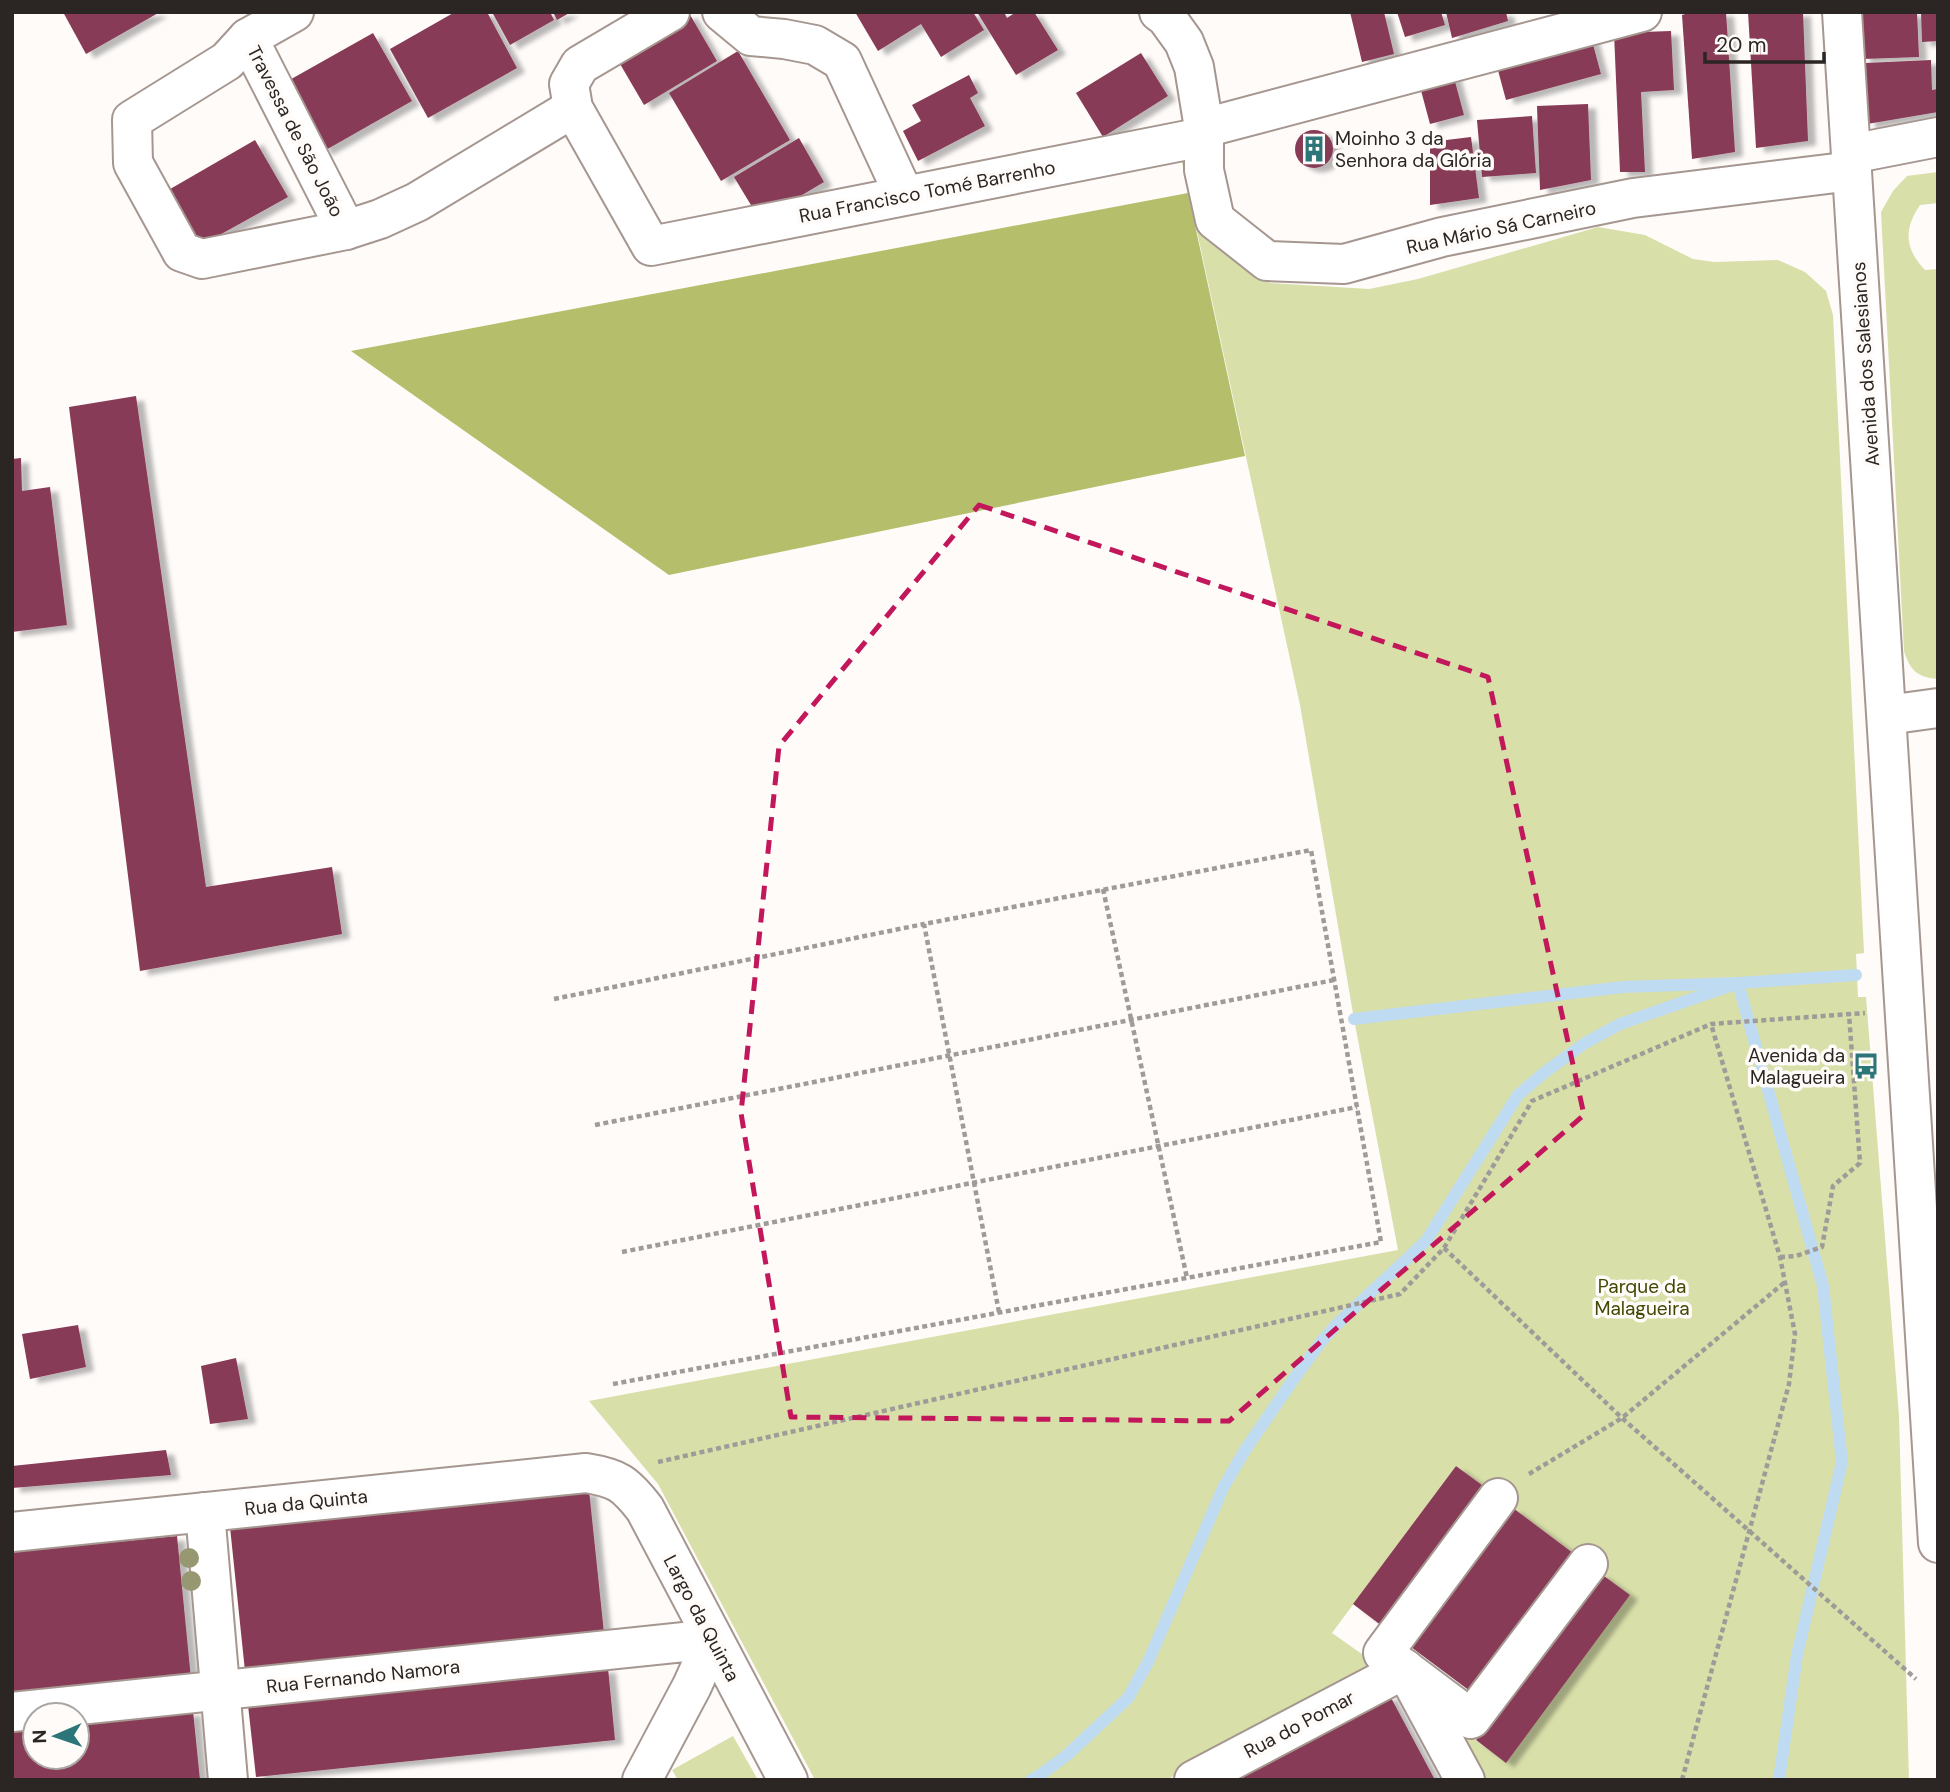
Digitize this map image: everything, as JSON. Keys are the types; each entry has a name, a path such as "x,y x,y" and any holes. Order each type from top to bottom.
{"street":[{"name":"Travessa de São João","path":"248,38 346,230 202,259 182,252 133,163 132,120 227,61 248,38 294,12"},
{"path":"346,230 380,219 417,202 573,108 569,84 580,65 670,12"},
{"path":"722,12 751,36 815,45 842,61 904,195"},
{"name":"Rua Mário Sá Carneiro","path":"1159,12 1166,17 1184,42 1194,67 1215,220 1267,261 1344,264 1443,237 1633,198 1851,162 1938,137"},
{"name":"Rua Francisco Tomé Barrenho","path":"573,108 651,246 904,195 1204,145 1642,12"},
{"name":"Avenida dos Salesianos","path":"1842,12 1888,715"},
{"path":"1938,708 1888,715 1938,1543"},
{"name":"Rua da Quinta","path":"12,1532 586,1473 599,1475"},
{"name":"Largo da Quinta","path":"599,1475 617,1480 633,1493 645,1509 788,1780"},
{"path":"1508,1489 1383,1653 1471,1719 1588,1564"},
{"path":"205,1512 228,1780"},
{"path":"642,1780 692,1686 713,1639"},
{"name":"Rua Fernando Namora","path":"12,1712 713,1639"},
{"path":"1405,1669 1465,1780"},
{"name":"Rua do Pomar","path":"1194,1780 1405,1669"}],"path":[{"path":"554,999 1311,849 1381,1242 613,1384"},
{"path":"1103,889 1187,1278"},
{"path":"924,924 999,1312"},
{"path":"594,1125 1334,980"},
{"path":"599,1475 1400,1294 1444,1248 1532,1101 1712,1024 1868,1012"},
{"path":"1780,1257 1797,1256 1822,1247 1833,1186 1860,1163 1849,1014"},
{"path":"1682,1780 1789,1384 1795,1334 1780,1257 1712,1024"},
{"path":"622,1252 1357,1107"},
{"path":"1444,1248 1622,1418 1916,1679"},
{"path":"1508,1489 1622,1418 1785,1282"}],"highlighted area":[{"path":"979,505 1488,677 1584,1115 1229,1421 791,1417 741,1113 779,746"}],"green space":[{"name":"Parque da Malagueira","path":"1181,158 1221,244 1247,271 1270,283 1369,289 1418,279 1598,227 1645,235 1693,259 1714,262 1778,260 1805,272 1826,291 1833,315 1864,953 1856,954 1858,997 1866,997 1899,1416 1909,1780 1484,1780 1454,1724 1505,1762 1630,1595 1456,1466 1332,1633 1376,1664 1277,1722 1166,1780 815,1780 658,1484 589,1401 1398,1250 1354,1019 1300,705"},
{"path":"1938,172 1938,203 1920,205 1909,231 1910,247 1918,262 1925,270 1938,269 1937,679 1915,671 1904,651 1881,212 1893,191 1907,176"},
{"path":"1188,193 1245,456 669,575 351,351"},
{"path":"733,1736 758,1780 678,1780 672,1770"}],"building":[{"path":"63,12 160,12 86,54"},
{"path":"455,12 487,12 517,68 428,118 390,49"},
{"path":"492,12 550,12 554,20 510,45"},
{"path":"553,12 571,12 557,20"},
{"path":"855,12 973,12 984,30 941,57 921,24 878,51"},
{"path":"977,12 1004,12 1007,18 1016,12 1034,12 1058,50 1016,75"},
{"path":"1350,12 1384,12 1394,54 1362,62"},
{"path":"1397,12 1441,12 1445,25 1405,37"},
{"path":"1446,12 1506,12 1508,21 1452,38"},
{"path":"1691,12 1726,12 1735,152 1692,159 1682,15"},
{"path":"1748,12 1803,12 1808,141 1756,148"},
{"path":"1860,12 1917,12 1919,57 1862,59"},
{"path":"1921,12 1938,12 1938,41 1922,42"},
{"path":"689,13 717,61 644,105 616,57"},
{"path":"1671,31 1674,90 1641,92 1645,172 1620,172 1614,33"},
{"path":"373,33 412,101 324,151 286,82"},
{"path":"1591,37 1601,74 1506,100 1496,63"},
{"path":"738,51 790,140 721,181 669,93"},
{"path":"1141,53 1168,96 1103,137 1076,93"},
{"path":"1931,60 1932,90 1938,89 1938,112 1867,124 1865,63"},
{"path":"1453,74 1464,115 1430,124 1419,83"},
{"path":"969,75 978,93 970,98 985,126 918,161 903,131 921,121 912,105"},
{"path":"1588,104 1591,180 1540,190 1537,106"},
{"path":"1532,116 1536,173 1482,177 1477,120"},
{"name":"Moinho 3 da Senhora da Glória","path":"1314,130 1328,135 1333,149 1328,163 1314,168 1300,163 1295,149 1300,135"},
{"path":"1471,137 1479,198 1430,205 1430,142"},
{"path":"799,138 824,182 760,220 734,177"},
{"path":"255,140 288,197 196,248 165,192"},
{"path":"136,396 206,887 332,867 342,934 140,971 69,407"},
{"path":"21,458 22,491 50,487 67,625 12,632 12,459"},
{"path":"78,1325 86,1367 30,1379 22,1334"},
{"path":"236,1358 248,1419 210,1424 201,1366"},
{"path":"166,1450 171,1475 12,1488 12,1466"},
{"path":"1456,1466 1486,1488 1382,1626 1353,1604"},
{"path":"589,1490 604,1633 245,1671 230,1527"},
{"path":"1513,1508 1573,1553 1470,1691 1411,1647"},
{"path":"177,1536 191,1679 12,1697 12,1552"},
{"path":"1600,1573 1630,1595 1506,1763 1476,1740"},
{"path":"608,1668 615,1740 256,1777 248,1705"},
{"path":"1389,1694 1435,1780 1231,1780"},
{"path":"193,1711 200,1780 12,1780 12,1729 21,1728 21,1771 91,1771 91,1721"}],"waterway":[{"path":"1354,1019 1623,987 1856,975"},
{"path":"1031,1780 1067,1755 1128,1698 1148,1662 1223,1488 1245,1450 1321,1342 1426,1241 1518,1095 1585,1043 1620,1024 1738,983 1823,1286 1842,1462 1797,1655 1779,1780"}],"place":[{"name":"Moinho 3 da Senhora da Glória","path":"1314,149"},
{"name":"Avenida da Malagueira","path":"1866,1066"}]}
